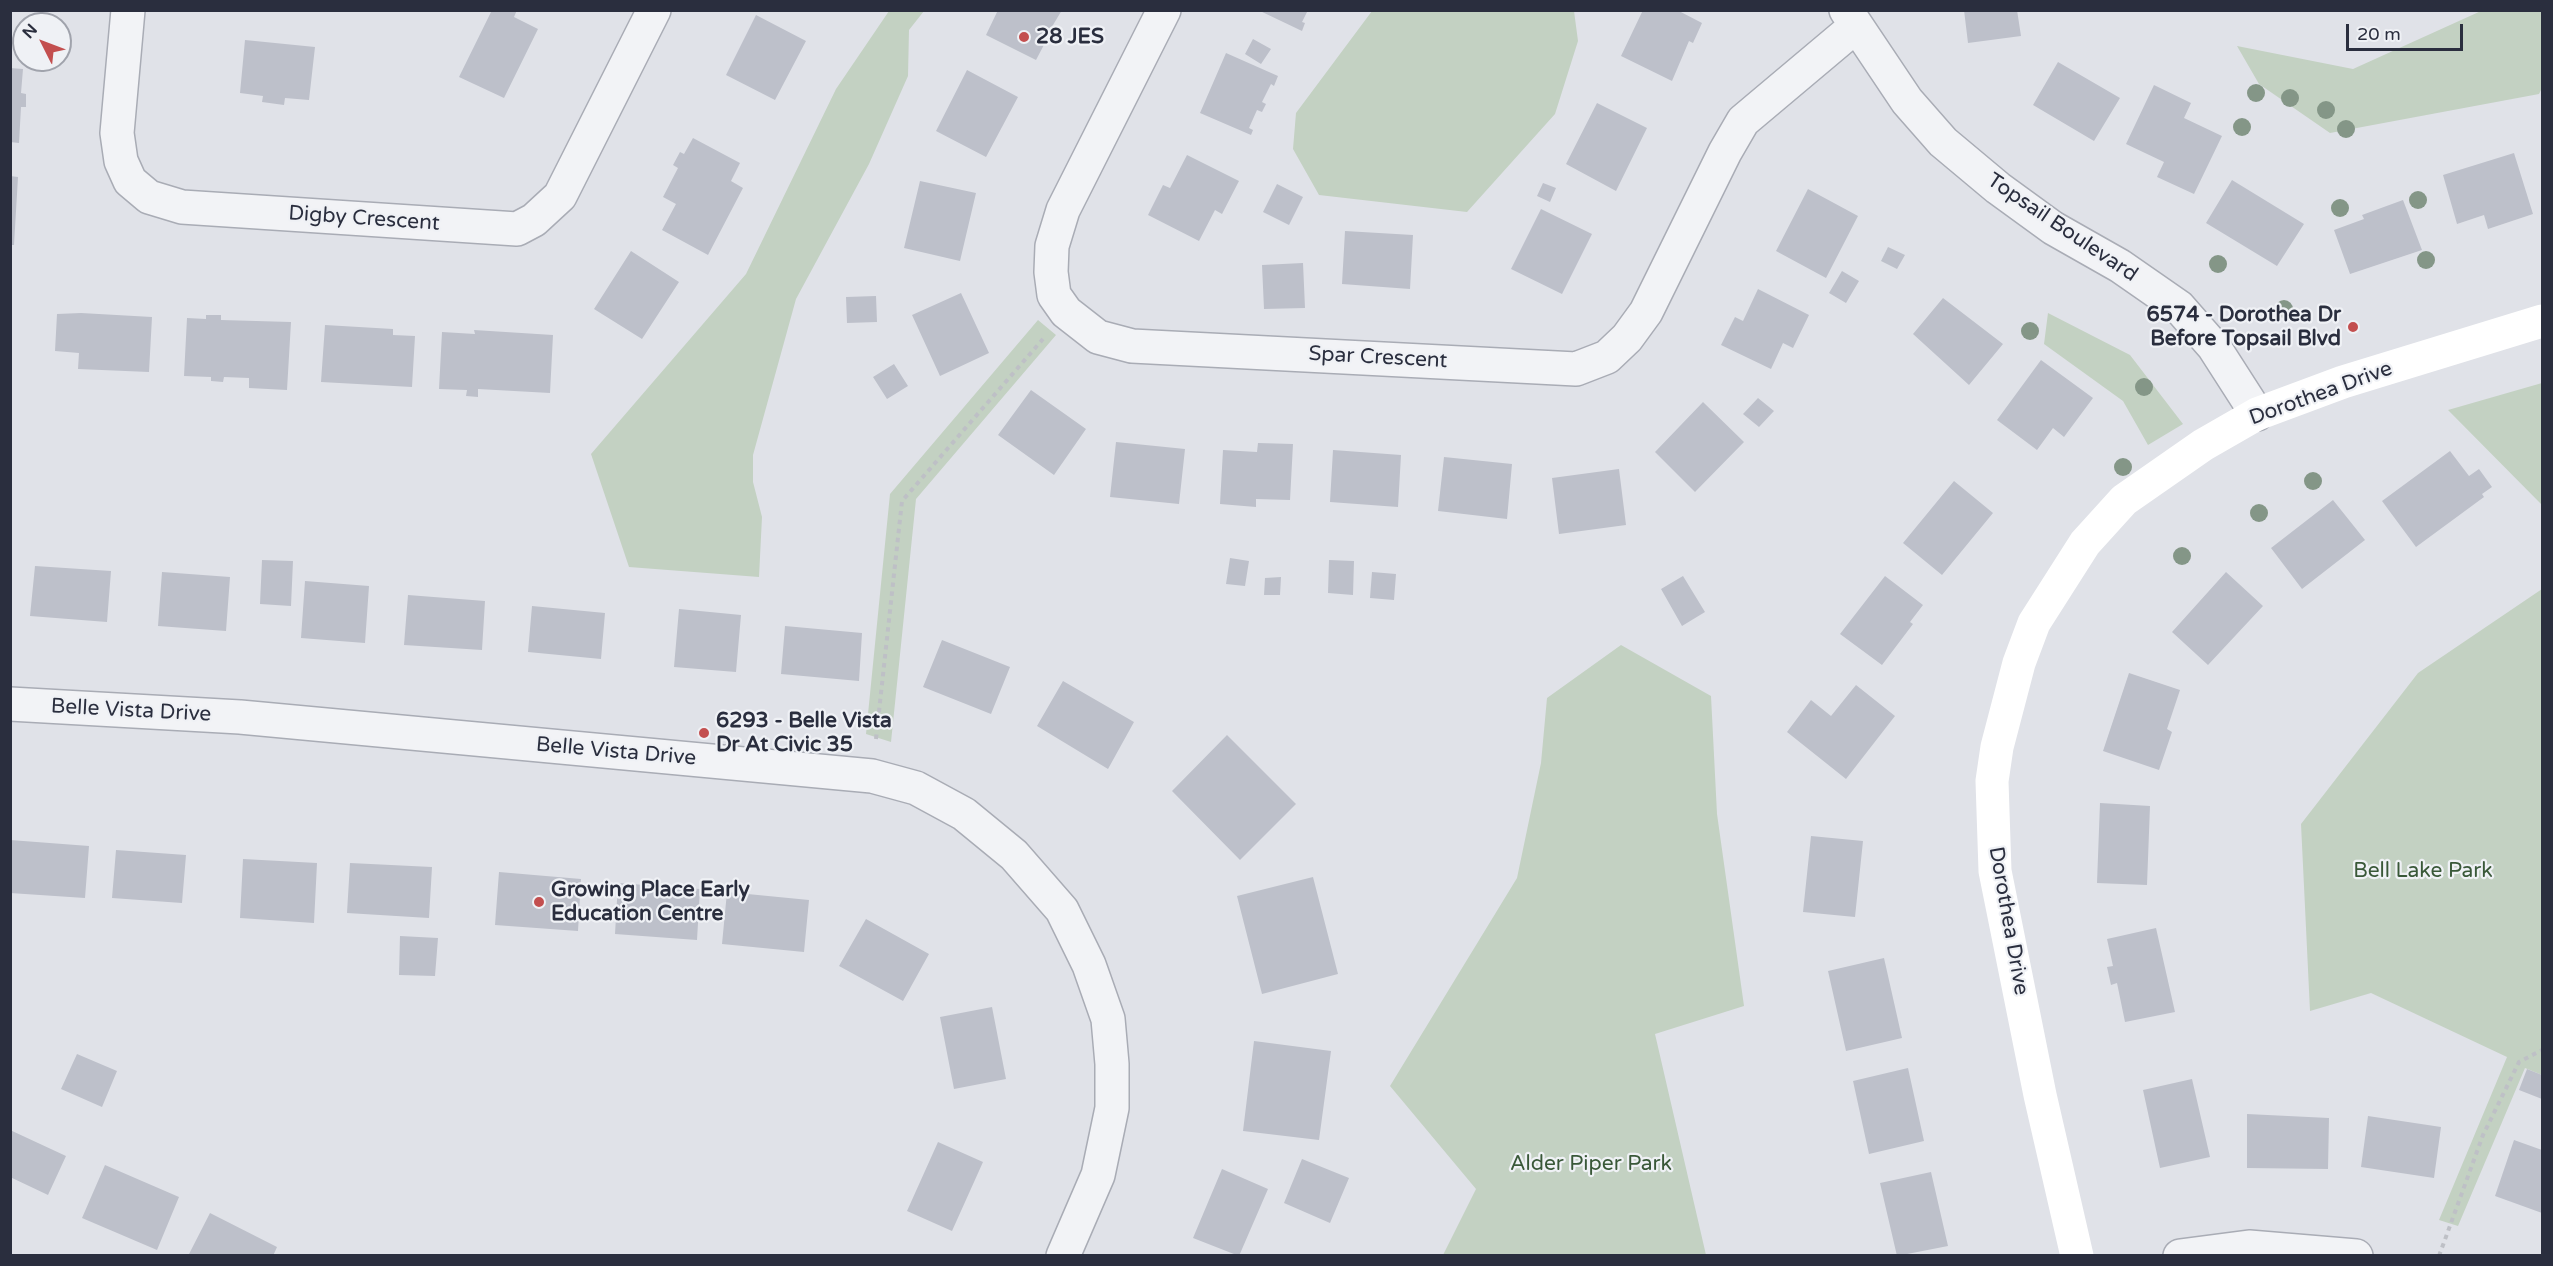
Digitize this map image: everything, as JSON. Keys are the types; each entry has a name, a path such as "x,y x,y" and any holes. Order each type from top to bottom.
{"street":[{"name":"Digby Crescent","path":"128,10 117,132 121,161 130,181 149,197 182,207 517,229 534,220 560,196 654,10"},
{"name":"Spar Crescent","path":"1164,10 1063,210 1052,246 1051,272 1054,295 1066,312 1098,337 1132,346 1576,369 1607,357 1627,338 1646,312 1725,152 1743,121 1851,18"},
{"name":"Topsail Boulevard","path":"1851,18 1907,101 1943,142 1998,188 2054,228 2120,266 2179,307 2214,347 2257,414"},
{"name":"Dorothea Drive","path":"2077,1256 2040,1095 1995,871 1992,781 2002,719 2034,623 2085,543 2124,500 2152,478 2257,414 2343,382 2542,321"},
{"name":"Belle Vista Drive","path":"10,704 240,717 872,776 916,788 964,814 1014,855 1062,910 1089,965 1108,1019 1112,1064 1112,1108 1098,1175 1063,1256"},
{"path":"2180,1256 2249,1247 2356,1256"}],"path":[{"path":"872,776 902,501 1066,312"},
{"path":"2439,1256 2483,1135 2519,1062 2542,1050"}],"green space":[{"path":"889,11 924,11 909,30 908,76 869,164 796,299 753,455 753,482 762,517 759,577 629,567 591,454 746,274 836,89"},
{"path":"1372,11 1574,11 1578,41 1555,114 1467,212 1319,195 1293,149 1296,113"},
{"path":"2481,11 2542,11 2542,88 2539,94 2330,133 2259,84 2237,46 2353,69"},
{"path":"2048,313 2130,355 2183,424 2148,445 2123,401 2044,344"},
{"path":"1038,320 1056,335 916,499 891,742 866,734 890,494"},
{"path":"2542,383 2542,505 2448,410"},
{"name":"Bell Lake Park","path":"2542,589 2542,1075 2525,1068 2458,1226 2439,1220 2507,1057 2371,993 2310,1011 2301,824 2418,673"},
{"name":"Alder Piper Park","path":"1621,645 1711,696 1717,814 1744,1006 1655,1034 1706,1255 1443,1255 1476,1189 1390,1086 1517,878 1541,763 1547,698"}],"building":[{"path":"492,10 517,10 514,17 538,29 504,98 459,77"},
{"path":"998,10 1062,10 1044,40 1046,41 1036,60 986,35"},
{"path":"1258,10 1308,10 1302,22 1305,23 1302,31"},
{"path":"1643,10 1677,10 1702,23 1693,43 1689,41 1672,81 1621,56"},
{"path":"1964,10 2017,10 2021,36 1968,43"},
{"path":"756,15 806,41 775,100 726,75"},
{"path":"1253,39 1271,49 1261,64 1245,54"},
{"path":"245,40 315,47 309,100 285,98 284,105 262,102 263,96 240,93"},
{"path":"1226,53 1278,76 1274,86 1271,84 1262,102 1266,104 1262,112 1257,110 1249,128 1253,130 1251,135 1200,113"},
{"path":"2058,62 2120,98 2094,141 2033,105"},
{"path":"10,68 12,72 23,72 21,93 26,94 26,107 21,107 19,143 10,142"},
{"path":"967,70 1018,97 986,157 936,131"},
{"path":"2154,85 2191,103 2184,118 2222,136 2194,194 2157,177 2164,162 2126,144"},
{"path":"1597,103 1647,128 1616,191 1566,164"},
{"path":"693,138 740,163 731,181 743,188 708,255 662,230 676,204 663,197 678,168 673,165 680,152 684,154"},
{"path":"2514,153 2533,214 2488,229 2484,215 2457,224 2443,175"},
{"path":"1187,155 1239,181 1222,214 1215,210 1199,241 1148,215 1163,185 1170,188"},
{"path":"10,176 18,177 14,245 10,245"},
{"path":"2232,180 2304,224 2277,266 2206,223"},
{"path":"920,181 976,193 960,261 904,248"},
{"path":"1543,183 1556,188 1550,202 1537,196"},
{"path":"1277,184 1303,197 1289,225 1263,212"},
{"path":"1808,189 1858,216 1826,278 1776,251"},
{"path":"2403,200 2422,250 2350,274 2334,230 2364,219 2362,215"},
{"path":"1541,209 1592,234 1562,294 1511,269"},
{"path":"1345,231 1413,235 1410,289 1342,284"},
{"path":"1888,247 1905,255 1897,269 1881,261"},
{"path":"631,251 679,282 642,339 594,309"},
{"path":"1303,263 1305,308 1264,309 1262,265"},
{"path":"1842,271 1859,281 1846,303 1829,293"},
{"path":"1758,289 1809,315 1793,348 1783,343 1771,369 1721,345 1735,317 1743,321"},
{"path":"961,293 989,353 940,376 912,315"},
{"path":"876,296 877,322 847,323 846,297"},
{"path":"1943,298 2003,344 1969,385 1913,334"},
{"path":"57,314 152,317 149,372 78,369 79,353 55,351"},
{"path":"206,315 221,315 221,320 291,322 287,390 249,388 249,378 224,377 223,382 211,381 211,377 184,376 187,318 206,319"},
{"path":"325,325 393,329 393,335 415,336 412,387 321,382"},
{"path":"474,330 553,335 550,393 478,389 478,397 466,396 467,390 439,389 442,332 475,334"},
{"path":"2041,360 2093,398 2064,437 2053,428 2037,450 1997,420"},
{"path":"894,364 908,386 887,399 873,377"},
{"path":"1031,390 1086,429 1054,475 998,435"},
{"path":"1758,398 1774,411 1759,427 1743,414"},
{"path":"1703,402 1744,442 1695,492 1655,452"},
{"path":"1116,442 1185,449 1179,504 1110,497"},
{"path":"1258,443 1293,444 1290,500 1256,499 1256,507 1220,504 1223,450 1257,452"},
{"path":"1333,450 1401,455 1398,507 1330,502"},
{"path":"2450,451 2469,476 2479,469 2492,487 2482,494 2484,497 2416,547 2382,501"},
{"path":"1444,457 1512,464 1507,519 1438,511"},
{"path":"1619,469 1626,525 1559,534 1552,478"},
{"path":"1954,481 1993,513 1942,575 1903,543"},
{"path":"2333,500 2365,540 2302,589 2271,548"},
{"path":"1230,558 1249,561 1245,586 1226,584"},
{"path":"262,560 293,561 291,606 260,604"},
{"path":"1329,560 1354,561 1353,595 1328,593"},
{"path":"35,566 111,571 107,622 30,616"},
{"path":"162,572 230,577 226,631 158,626"},
{"path":"1372,572 1396,574 1394,600 1370,598"},
{"path":"2226,572 2263,606 2208,665 2172,632"},
{"path":"1683,576 1705,612 1682,626 1661,589"},
{"path":"1885,576 1923,605 1910,622 1913,624 1882,665 1840,634"},
{"path":"1281,577 1280,595 1264,595 1265,578"},
{"path":"305,581 369,586 365,643 301,638"},
{"path":"408,595 485,601 482,650 404,645"},
{"path":"532,606 605,613 601,659 528,652"},
{"path":"679,609 741,615 736,672 674,667"},
{"path":"785,626 862,633 859,681 781,674"},
{"path":"942,640 1010,667 991,714 923,687"},
{"path":"2129,673 2180,690 2167,729 2172,732 2159,770 2103,751"},
{"path":"1063,681 1134,722 1108,769 1037,726"},
{"path":"1856,685 1895,716 1846,779 1787,732 1811,700 1831,716"},
{"path":"1227,735 1296,804 1240,860 1172,791"},
{"path":"2100,803 2150,806 2147,885 2097,883"},
{"path":"1811,836 1863,841 1855,917 1803,912"},
{"path":"10,840 89,846 85,898 10,893"},
{"path":"116,850 186,855 182,903 112,898"},
{"path":"243,859 317,863 314,923 240,918"},
{"path":"350,863 432,867 429,918 347,913"},
{"name":"Growing Place Early Education Centre","path":"499,872 581,879 578,931 495,925"},
{"path":"1313,877 1338,974 1262,994 1237,896"},
{"path":"618,883 700,889 697,940 615,934"},
{"path":"727,892 809,900 804,952 722,944"},
{"path":"866,919 929,954 903,1001 839,966"},
{"path":"2156,928 2175,1012 2125,1022 2117,983 2111,985 2107,967 2113,966 2107,939"},
{"path":"400,936 438,938 435,976 399,975"},
{"path":"1884,958 1902,1038 1846,1051 1828,971"},
{"path":"992,1007 1006,1079 954,1089 940,1017"},
{"path":"1254,1041 1331,1051 1319,1140 1243,1131"},
{"path":"77,1054 117,1071 102,1107 61,1089"},
{"path":"1908,1068 1924,1141 1869,1154 1853,1081"},
{"path":"2527,1069 2542,1075 2542,1099 2519,1090"},
{"path":"2192,1079 2210,1157 2160,1168 2143,1090"},
{"path":"2247,1114 2329,1118 2328,1169 2247,1168"},
{"path":"2368,1116 2441,1127 2434,1178 2361,1167"},
{"path":"10,1130 66,1156 48,1195 10,1177"},
{"path":"2514,1140 2542,1150 2542,1213 2495,1196"},
{"path":"938,1142 983,1162 952,1231 907,1211"},
{"path":"1302,1159 1349,1178 1330,1223 1284,1203"},
{"path":"105,1165 179,1197 157,1250 82,1218"},
{"path":"1222,1169 1268,1189 1239,1256 1193,1238"},
{"path":"1931,1172 1948,1246 1897,1256 1880,1183"},
{"path":"210,1213 277,1247 273,1256 188,1256"}],"place":[{"name":"28 JES","path":"1024,37"},
{"name":"6574 - Dorothea Dr Before Topsail Blvd","path":"2353,327"},
{"name":"6293 - Belle Vista Dr At Civic 35","path":"704,733"},
{"name":"Growing Place Early Education Centre","path":"539,902"}]}
